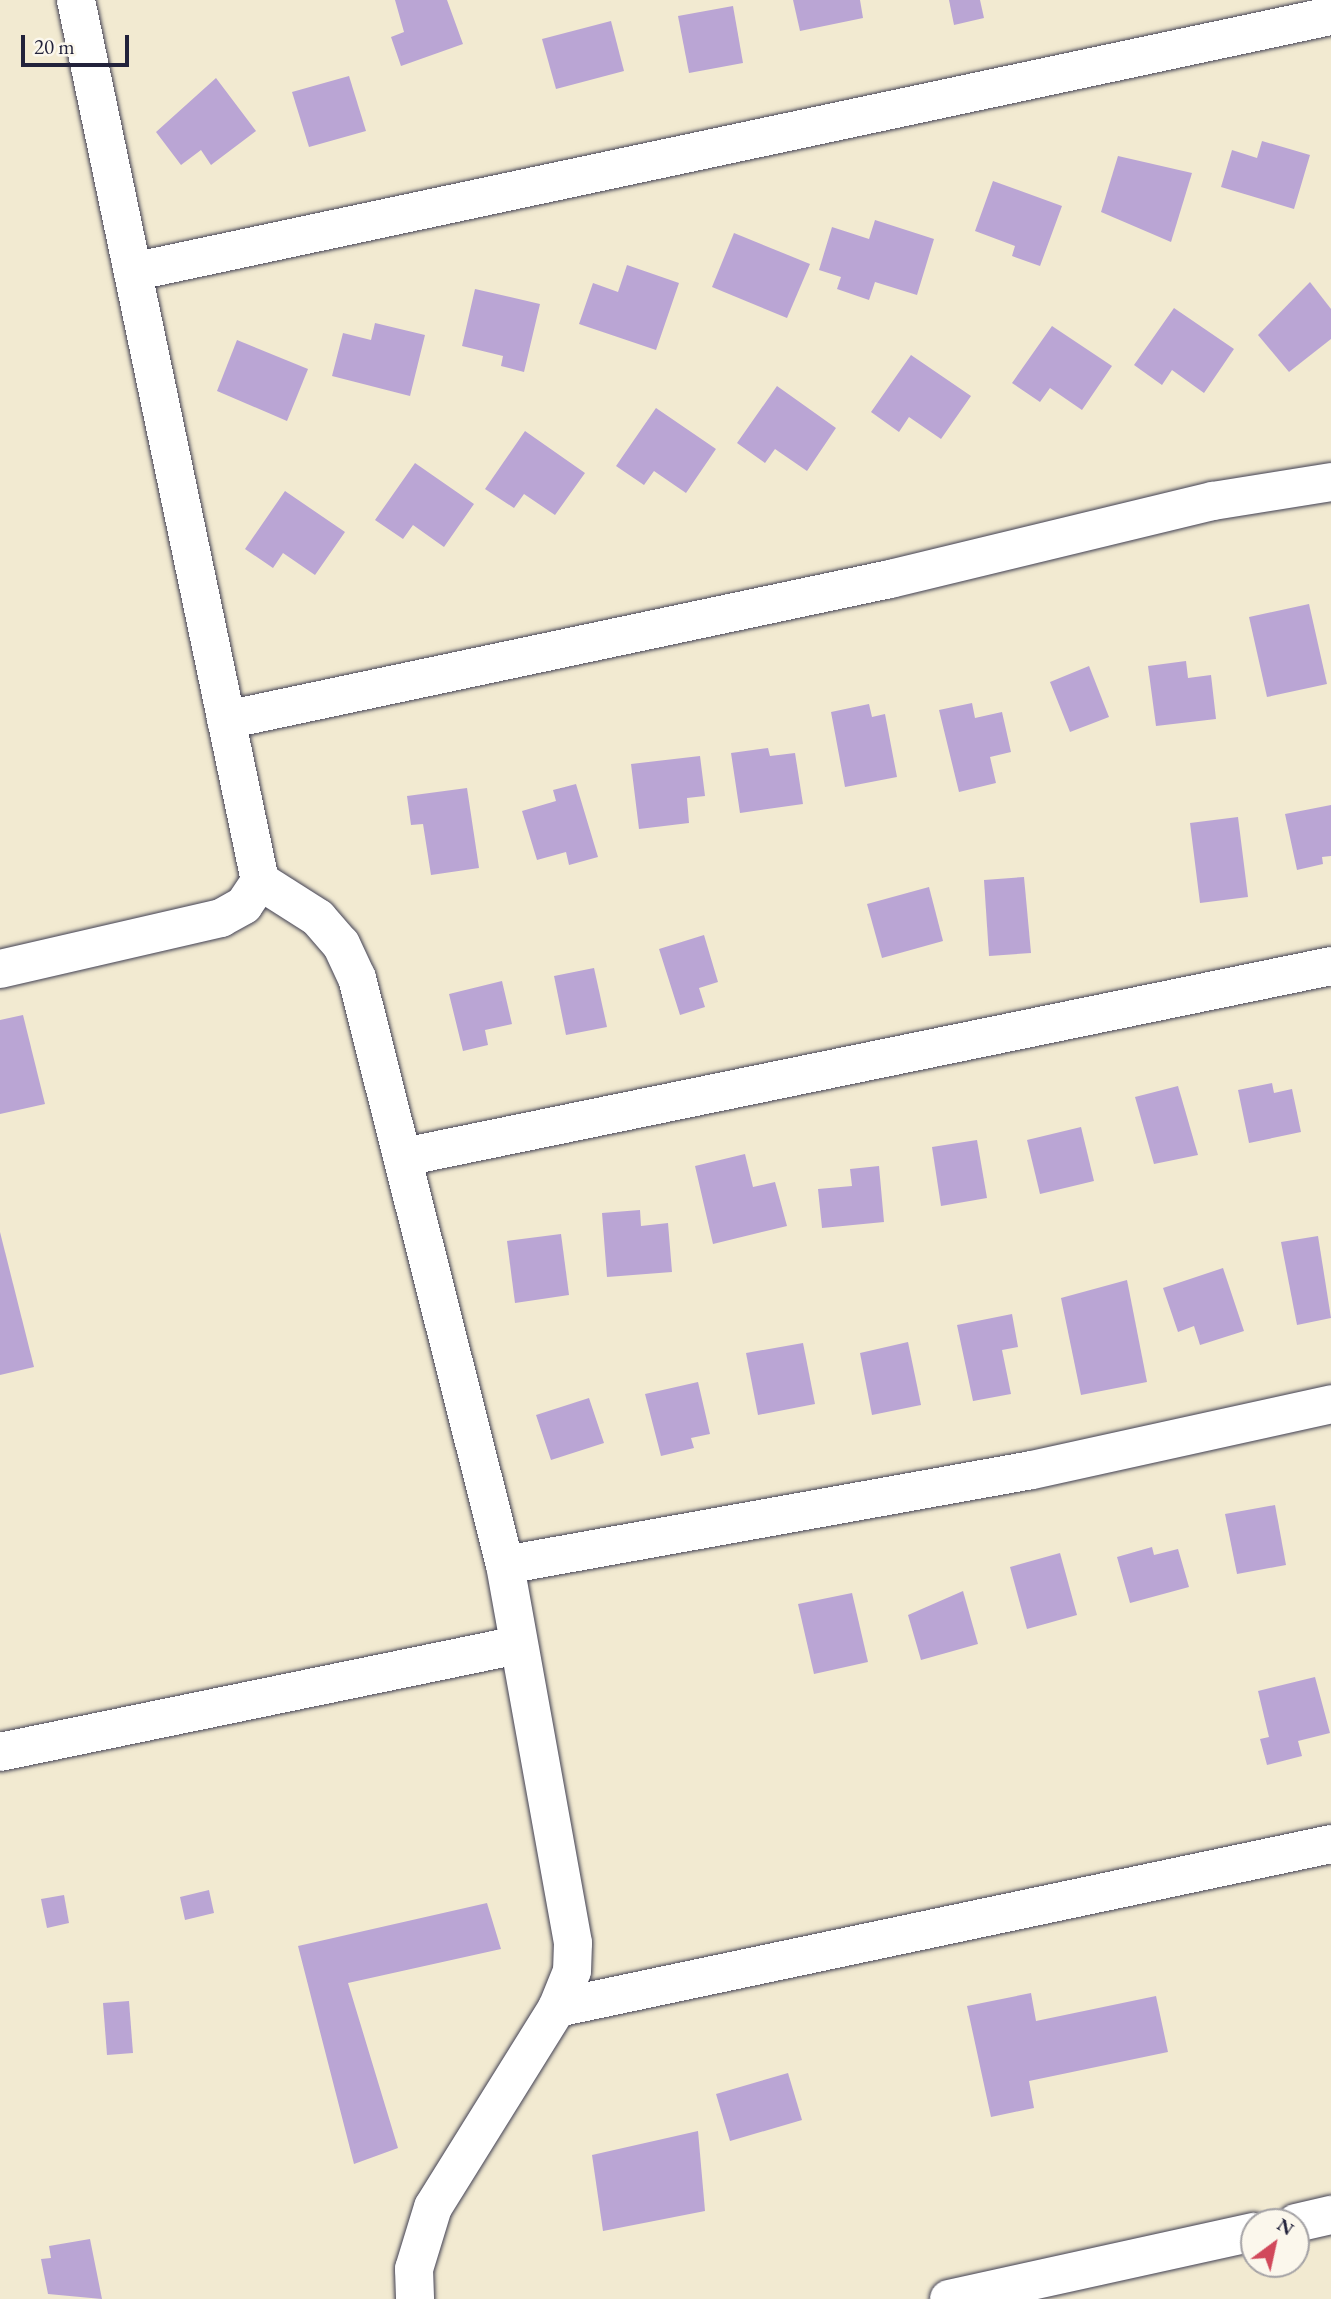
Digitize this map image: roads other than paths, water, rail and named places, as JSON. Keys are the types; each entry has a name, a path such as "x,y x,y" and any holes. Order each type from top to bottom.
{"street":[{"path":"76,0 137,271 260,881 318,918 341,944 357,978 505,1565 573,1943 572,1971 557,2008 433,2207 414,2269 415,2299"},
{"path":"137,271 1331,16"},
{"path":"226,720 890,579 1213,501 1331,482"},
{"path":"0,970 220,918 244,905 260,881"},
{"path":"404,1157 1331,967"},
{"path":"505,1565 1032,1470 1331,1404"},
{"path":"0,1752 518,1645"},
{"path":"557,2008 1331,1844"},
{"path":"1310,2220 1331,2215"},
{"path":"949,2299 1240,2235"}]}
